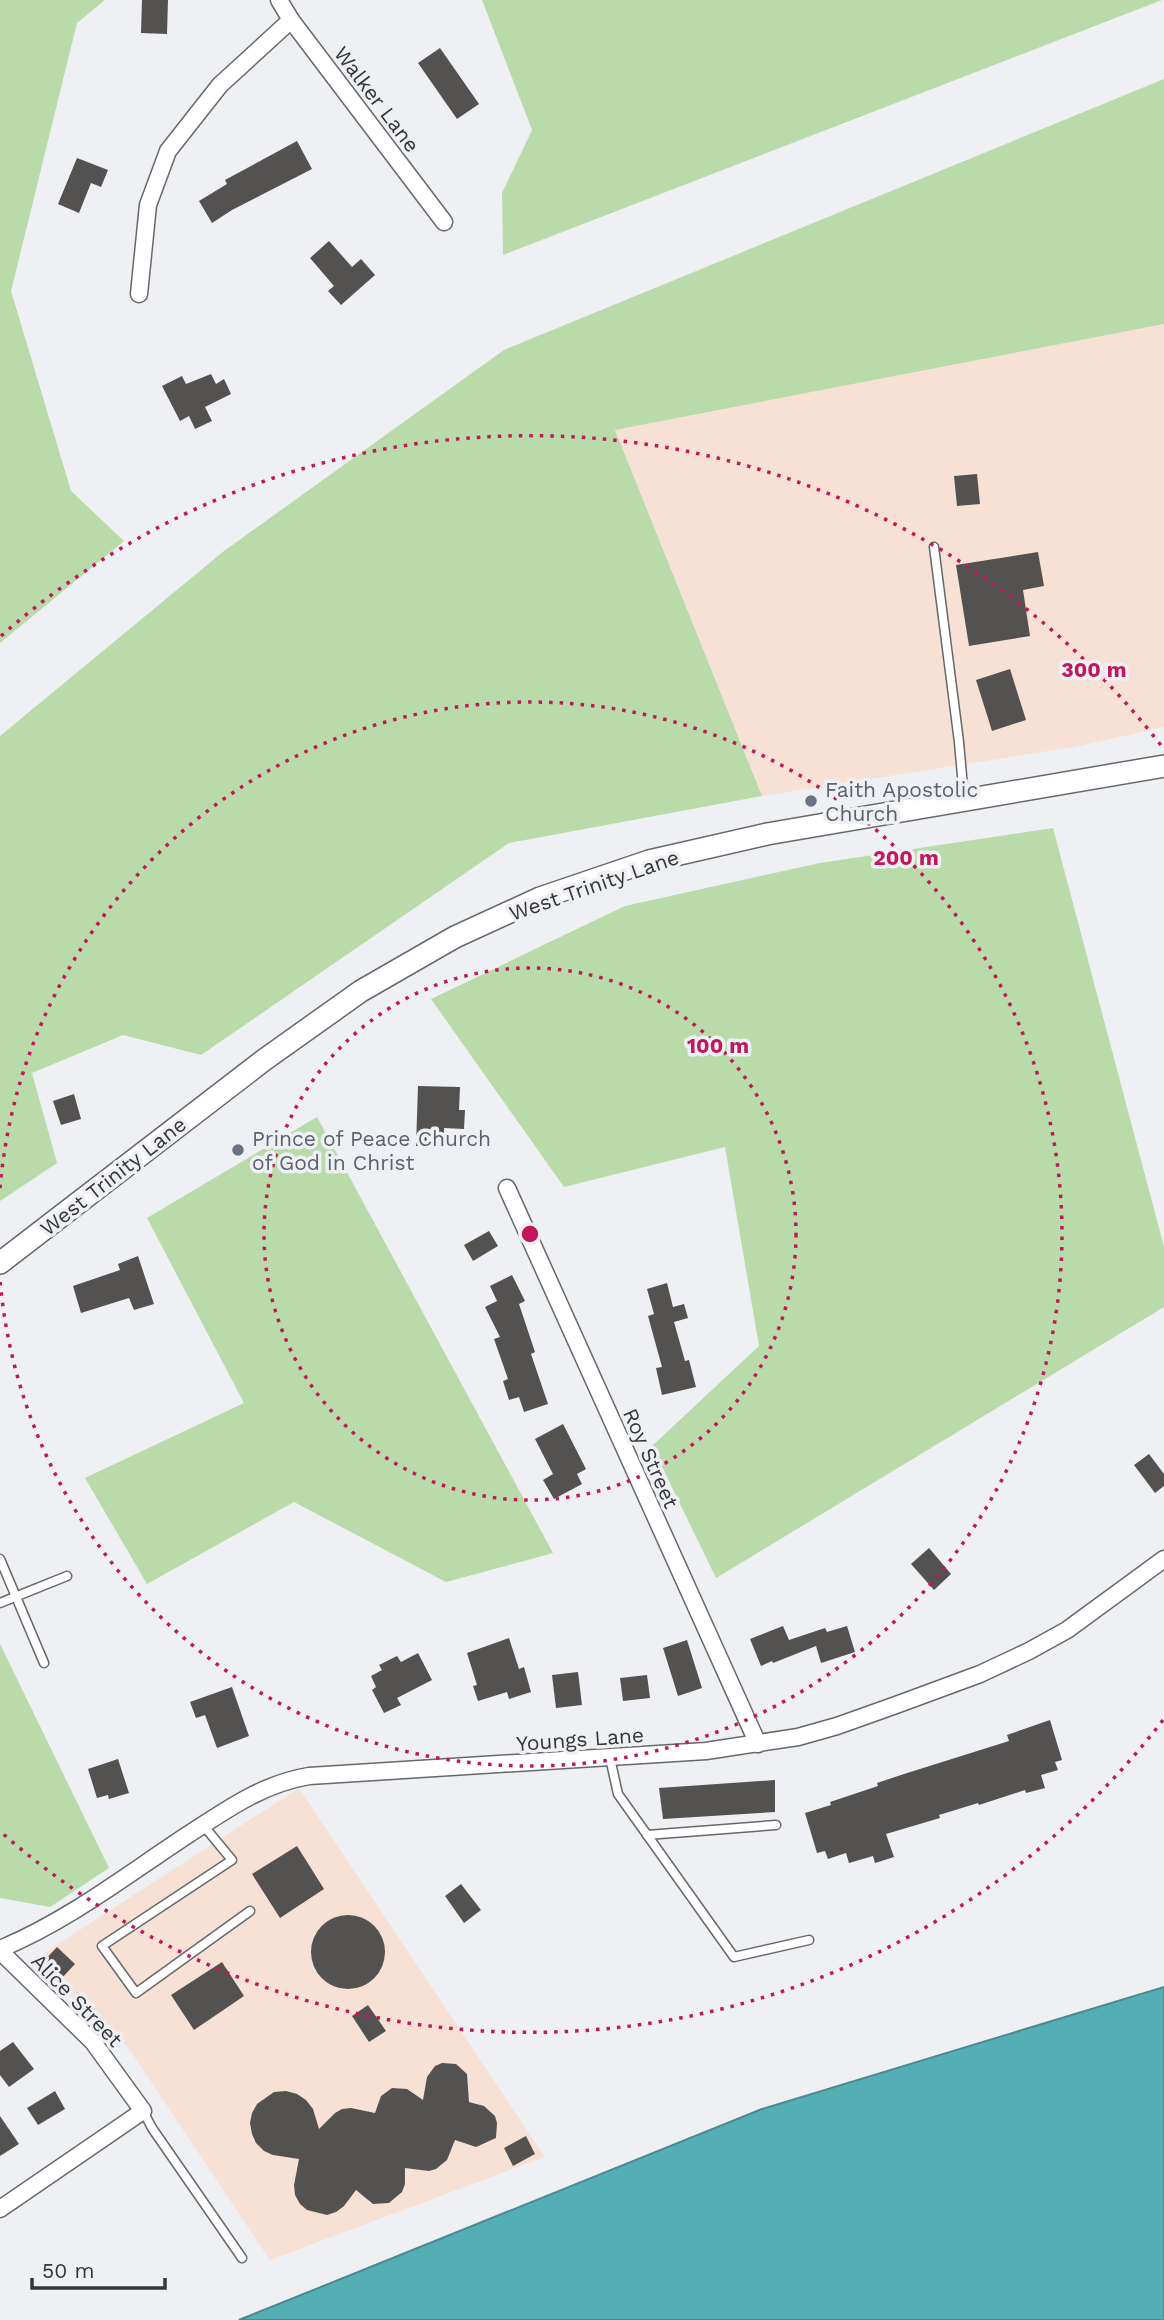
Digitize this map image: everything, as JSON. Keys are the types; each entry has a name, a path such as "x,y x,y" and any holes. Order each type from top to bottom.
{"main road":[{"name":"West Trinity Lane","path":"0,1264 264,1059 361,991 455,937 540,898 649,861 768,834 1164,766"}],"street":[{"name":"Walker Lane","path":"279,0 291,20 444,222"},
{"path":"139,294 148,205 168,151 220,85 291,20"},
{"name":"Roy Street","path":"507,1188 758,1744"},
{"name":"Youngs Lane","path":"0,1950 57,1920 203,1825 272,1784 309,1776 706,1751 758,1744 837,1727 980,1674 1029,1651 1067,1630 1164,1559"},
{"name":"Alice Street","path":"0,1950 93,2042 143,2111"},
{"path":"0,2209 143,2111"}],"lane":[{"path":"934,547 964,801"},
{"path":"0,1559 44,1663"},
{"path":"0,1603 66,1576"},
{"path":"611,1758 618,1794 734,1958 809,1940"},
{"path":"203,1825 232,1860 102,1947 136,1993 250,1911"},
{"path":"648,1835 775,1825"},
{"path":"143,2111 242,2258"}],"shaded area":[{"path":"1164,324 1164,727 1074,747 762,796 615,430"},
{"path":"299,1788 545,2157 270,2260 128,2047 32,1961"}],"green space":[{"path":"0,0 105,0 77,23 11,291 71,491 124,541 0,643"},
{"path":"482,0 1162,0 503,255 502,193 532,130"},
{"path":"1164,79 1164,324 615,430 762,796 509,843 201,1055 123,1035 32,1073 57,1163 0,1201 0,736 224,551 504,350"},
{"path":"1053,828 1164,1247 1164,1307 716,1578 652,1446 759,1346 725,1147 564,1187 431,999 625,906 820,863"},
{"path":"317,1117 553,1553 446,1582 294,1502 147,1584 85,1478 244,1403 147,1218"},
{"path":"0,1644 109,1868 50,1907 0,1898"}],"water":[{"path":"1164,1987 1164,2320 239,2320 762,2109"}],"building":[{"path":"142,0 168,0 167,34 141,33"},
{"path":"440,48 479,104 457,119 418,63"},
{"path":"297,141 312,169 212,223 199,201 227,184 225,180"},
{"path":"77,158 108,170 101,187 91,183 79,213 58,204"},
{"path":"329,241 352,267 361,259 375,275 341,305 328,291 334,286 310,258"},
{"path":"211,374 216,384 224,379 231,394 205,407 212,421 195,429 189,416 180,421 162,386 182,376 186,384"},
{"path":"977,474 980,504 957,506 954,476"},
{"path":"1038,552 1044,586 1023,590 1030,636 969,646 956,565"},
{"path":"1010,669 1026,720 992,731 976,680"},
{"path":"418,1086 460,1087 459,1110 465,1110 464,1129 444,1128 444,1147 416,1146"},
{"path":"74,1094 81,1119 61,1125 53,1101"},
{"path":"489,1231 498,1246 473,1261 464,1245"},
{"path":"138,1256 154,1304 134,1310 129,1298 81,1313 73,1286 120,1270 118,1264"},
{"path":"512,1275 525,1301 519,1304 535,1352 531,1354 548,1404 524,1412 519,1397 509,1400 503,1381 508,1379 494,1339 500,1337 485,1307 497,1301 490,1286"},
{"path":"667,1283 673,1307 684,1304 688,1318 674,1322 696,1387 662,1395 656,1368 662,1367 648,1316 654,1314 647,1289"},
{"path":"563,1424 586,1469 577,1474 582,1484 554,1499 543,1480 553,1474 535,1439"},
{"path":"1149,1454 1164,1474 1164,1486 1155,1493 1134,1465"},
{"path":"929,1548 951,1574 934,1590 911,1564"},
{"path":"783,1626 789,1640 825,1628 827,1632 847,1626 855,1652 821,1663 816,1646 761,1666 750,1639"},
{"path":"509,1638 519,1669 524,1667 531,1692 509,1699 507,1692 478,1701 473,1686 477,1685 467,1653"},
{"path":"687,1640 702,1688 678,1696 663,1648"},
{"path":"418,1653 432,1680 397,1698 401,1705 384,1713 372,1690 376,1687 371,1676 382,1670 379,1665 397,1656 401,1662"},
{"path":"578,1672 582,1705 556,1708 552,1675"},
{"path":"647,1675 650,1698 623,1701 620,1678"},
{"path":"232,1687 249,1736 217,1748 205,1715 196,1718 190,1702"},
{"path":"1050,1720 1062,1760 1055,1762 1058,1770 1041,1775 1045,1788 1026,1793 1025,1790 979,1805 978,1803 886,1834 894,1857 875,1863 873,1856 849,1863 846,1853 828,1859 825,1851 817,1853 805,1813 878,1786 877,1783 1009,1741 1007,1735"},
{"path":"118,1759 129,1793 109,1799 108,1795 97,1798 88,1769"},
{"path":"775,1780 775,1812 663,1819 659,1788"},
{"path":"297,1846 324,1889 280,1918 252,1874"},
{"path":"461,1884 481,1910 464,1923 445,1896"},
{"path":"348,1915 362,1918 374,1926 382,1938 385,1952 382,1966 374,1978 362,1986 348,1989 334,1986 322,1978 314,1966 311,1952 314,1938 322,1926 334,1918"},
{"path":"57,1947 75,1964 61,1979 43,1962"},
{"path":"222,1962 244,1996 194,2030 171,1995"},
{"path":"368,2005 386,2031 369,2042 352,2016"},
{"path":"13,2042 34,2069 9,2087 0,2075 0,2051"},
{"path":"442,2063 456,2064 467,2074 469,2102 484,2106 495,2116 496,2138 476,2147 455,2140 447,2160 436,2169 429,2171 405,2168 402,2192 389,2203 373,2204 356,2190 336,2212 327,2215 307,2210 295,2195 299,2159 264,2151 252,2134 252,2113 257,2104 274,2092 286,2091 306,2100 313,2109 319,2129 342,2109 375,2113 381,2096 392,2088 407,2089 423,2100 427,2077 435,2066"},
{"path":"55,2091 65,2109 38,2125 27,2108"},
{"path":"0,2116 19,2144 0,2156"},
{"path":"526,2136 535,2154 513,2166 504,2148"}],"place":[{"name":"Faith Apostolic Church","path":"811,801"},
{"name":"Prince of Peace Church of God in Christ","path":"238,1150"}]}
